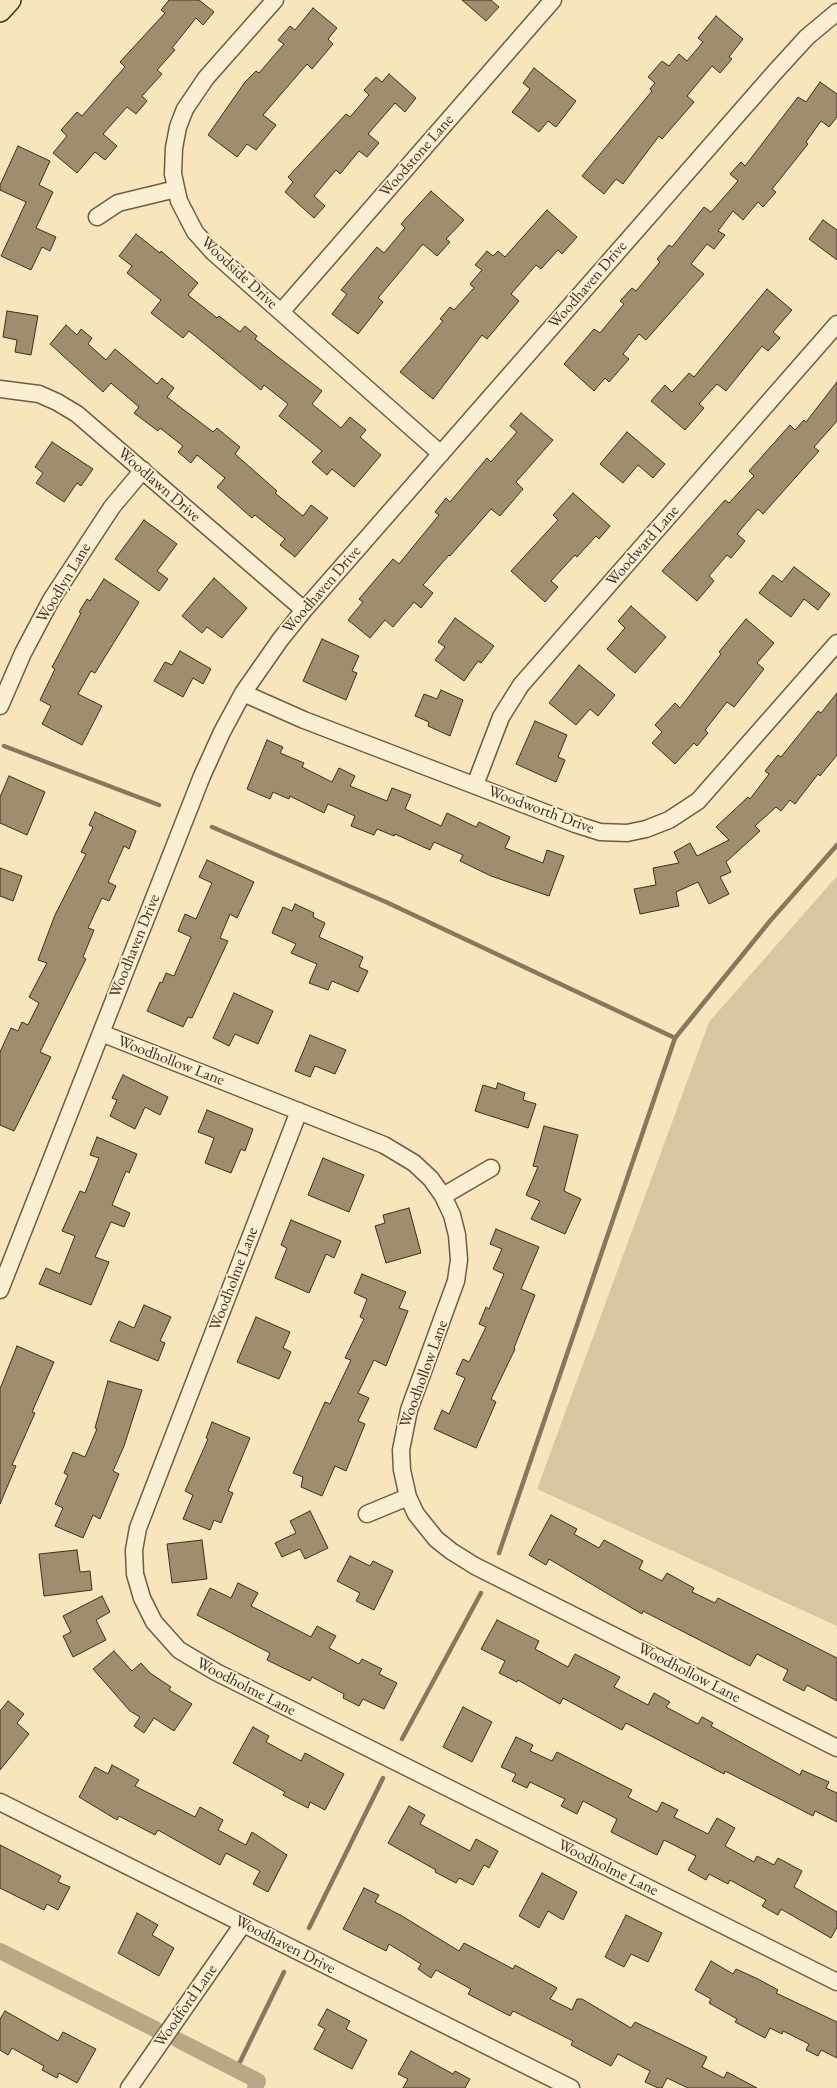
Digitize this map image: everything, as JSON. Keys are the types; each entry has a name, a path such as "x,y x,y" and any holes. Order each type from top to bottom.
{"main road":[{"path":"0,11 10,0"}],"street":[{"name":"Woodside Drive","path":"275,0 206,78 185,109 178,127 174,148 176,189 188,221 203,241 441,454"},
{"name":"Woodstone Lane","path":"281,312 553,0"},
{"name":"Woodhaven Drive","path":"0,1290 202,776 222,732 243,693 280,640 304,610 781,64 807,37 837,12"},
{"path":"97,217 118,203 176,189"},
{"name":"Woodward Lane","path":"475,785 501,716 521,685 837,324"},
{"name":"Woodlawn Drive","path":"0,389 30,392 57,402 87,423 304,610"},
{"name":"Woodlyn Lane","path":"0,706 23,653 51,600 112,508 143,470"},
{"name":"Woodworth Drive","path":"243,693 304,720 575,824 600,832 627,833 658,825 680,814 698,801 837,643"},
{"name":"Woodhollow Lane","path":"101,1033 394,1150 423,1170 443,1196 452,1215 457,1235 458,1273 453,1296 404,1425 401,1460 408,1497 428,1530 443,1546 461,1558 837,1748"},
{"name":"Woodholme Lane","path":"300,1111 138,1528 134,1550 135,1574 142,1598 154,1622 179,1650 216,1672 837,1982"},
{"path":"443,1196 491,1168"},
{"path":"367,1514 408,1497"},
{"name":"Woodhaven Drive","path":"0,1802 571,2088"},
{"name":"Woodford Lane","path":"129,2088 243,1924"}],"shaded area":[{"path":"837,876 837,1626 537,1489 709,1022"}],"building":[{"path":"169,0 199,0 214,12 203,25 196,18 172,48 175,50 157,70 162,74 142,96 147,101 136,114 127,107 103,134 117,146 105,160 95,152 77,173 53,153 67,136 61,130 77,112 82,116 125,67 120,62 165,13 161,10"},
{"path":"462,0 491,0 499,7 486,21"},
{"path":"313,8 337,28 328,39 333,44 312,69 307,64 263,115 276,125 256,150 247,144 237,157 208,135 245,82 256,71 259,73 284,44 278,40 290,26 295,30"},
{"path":"716,16 743,39 729,57 732,59 720,73 712,66 687,96 694,102 662,139 659,136 623,184 616,179 604,194 582,176 652,91 650,89 655,83 648,77 662,61 669,66 679,54 687,61 703,42 698,38"},
{"path":"534,68 576,101 556,127 548,121 539,132 512,112 530,89 523,83"},
{"path":"389,74 416,98 405,112 395,103 368,134 379,143 367,157 359,151 340,174 336,170 314,196 325,206 314,218 285,192 293,182 288,177 346,114 350,117 369,95 364,90 376,77 382,82"},
{"path":"820,82 837,94 837,117 829,127 821,121 806,142 808,144 772,189 776,192 763,207 758,202 743,220 733,211 718,231 725,235 714,249 707,244 691,264 704,274 646,340 639,334 623,354 629,359 609,382 605,378 594,391 564,364 594,329 600,333 624,304 620,301 632,288 636,291 660,262 657,259 669,245 672,247 704,207 711,212 738,181 730,174 741,162 745,166 798,97 806,102"},
{"path":"18,146 50,161 39,185 53,192 36,228 56,237 50,251 42,247 31,270 1,256 26,202 0,190 0,185"},
{"path":"431,191 464,220 446,239 450,242 437,256 423,244 378,298 383,302 358,334 332,314 347,294 341,290 377,247 384,253 405,228 401,224"},
{"path":"547,210 577,237 562,254 558,250 541,269 536,265 511,294 519,301 487,339 482,335 433,399 400,372 443,321 440,319 450,307 454,310 474,288 470,284 482,270 475,265 487,251 493,256 498,251 505,257"},
{"path":"823,220 837,230 837,260 809,239"},
{"path":"136,234 160,253 161,251 198,283 188,295 217,318 219,316 240,332 245,326 257,336 255,339 322,391 312,404 341,428 350,417 366,430 360,437 381,455 354,487 332,469 327,475 312,462 322,451 279,416 288,404 264,385 261,390 189,331 183,338 151,313 161,300 127,273 132,266 119,256"},
{"path":"767,289 792,310 773,332 780,338 768,351 762,346 726,391 717,384 699,404 704,408 685,430 651,401 665,385 672,392 689,373 694,377"},
{"path":"7,311 38,316 31,355 15,352 17,340 3,337"},
{"path":"66,325 77,335 81,329 92,338 88,344 106,360 115,349 157,384 162,378 174,388 167,397 213,432 217,428 240,447 235,454 277,491 275,493 303,516 311,505 328,518 295,557 280,545 285,539 255,515 252,518 217,487 225,478 197,455 191,463 178,452 183,446 160,428 158,431 134,413 139,407 111,383 103,392 50,344"},
{"path":"837,382 837,421 814,447 819,451 763,514 758,509 737,534 745,541 731,558 727,555 709,576 714,581 697,601 662,571 725,500 729,503 754,476 749,471 790,425 795,430 804,420 806,422"},
{"path":"521,413 553,440 516,482 523,489 500,516 491,509 423,585 433,593 421,608 414,602 393,627 385,620 370,638 348,620 363,602 359,599 393,559 399,564 439,515 435,512 446,498 450,502 487,458 491,462 517,432 510,426"},
{"path":"627,432 665,464 653,478 638,465 623,483 600,464"},
{"path":"52,442 93,469 81,486 77,483 64,502 36,483 43,473 35,467"},
{"path":"573,493 610,526 599,539 596,536 577,557 575,555 551,581 558,587 545,602 511,571 558,520 553,515"},
{"path":"144,520 177,544 157,571 168,579 159,591 115,559"},
{"path":"794,567 830,594 818,610 804,599 791,617 759,593 773,575 782,582"},
{"path":"214,578 247,608 222,638 207,627 202,633 182,616"},
{"path":"104,579 139,602 95,673 91,671 78,694 102,706 82,745 42,724 51,706 40,700 55,669 52,667 81,613 79,612 87,599 90,601"},
{"path":"631,606 666,637 635,673 607,649 625,628 618,621"},
{"path":"455,618 494,646 481,663 478,661 464,681 435,660 445,647 438,642"},
{"path":"746,619 774,643 757,663 764,669 734,707 727,702 705,730 708,733 697,746 694,743 675,764 652,743 662,732 655,725 675,703 680,708 721,654 719,652"},
{"path":"322,639 359,656 352,671 357,673 346,700 303,681"},
{"path":"180,651 211,669 203,684 193,678 183,697 154,681 165,662 172,665"},
{"path":"579,665 615,695 598,716 590,709 576,725 549,703"},
{"path":"441,690 463,700 450,736 428,726 429,722 415,716 424,694 437,699"},
{"path":"837,693 837,755 820,776 818,774 795,804 790,800 781,811 776,807 755,826 760,831 726,862 731,872 720,877 729,894 709,904 698,882 676,892 679,906 640,914 634,889 656,885 653,868 679,863 674,852 690,843 697,856 729,840 716,827 748,797 750,799 769,774 765,771 778,755 781,757 818,711 821,713"},
{"path":"535,721 567,735 558,757 565,760 556,782 516,764"},
{"path":"267,740 283,747 280,753 304,763 302,767 332,782 339,768 355,776 350,786 387,801 392,788 411,795 405,809 441,826 447,813 476,827 479,822 510,837 505,848 543,863 547,850 564,856 549,896 491,876 460,861 463,855 434,842 430,850 395,834 394,836 377,829 374,835 351,826 355,816 328,804 324,813 290,796 289,799 273,792 270,799 247,789"},
{"path":"9,776 45,792 27,835 0,823 0,797"},
{"path":"95,812 136,831 129,849 124,846 108,882 116,886 109,901 102,898 88,928 94,930 83,957 86,959 40,1052 51,1057 14,1131 0,1125 0,1052 11,1028 18,1031 22,1022 28,1025 39,1003 29,997 47,963 38,960 55,915 86,854 81,852 93,827 89,825"},
{"path":"207,860 254,882 237,918 230,914 220,938 228,941 192,1018 188,1017 183,1027 147,1011 166,973 174,976 191,937 178,931 185,914 196,919 212,883 199,877"},
{"path":"0,868 22,876 13,901 0,896"},
{"path":"295,904 314,913 313,917 325,923 319,937 363,957 359,967 368,971 358,992 332,981 328,990 309,983 317,964 291,953 296,944 272,933 283,907 292,911"},
{"path":"234,993 273,1011 258,1044 235,1034 229,1046 213,1038"},
{"path":"310,1035 346,1050 335,1074 315,1066 310,1077 295,1071"},
{"path":"123,1075 168,1097 160,1115 145,1107 135,1129 110,1116 117,1100 112,1098"},
{"path":"498,1083 525,1093 523,1100 536,1104 528,1128 475,1111 483,1085 496,1089"},
{"path":"207,1110 253,1129 245,1151 241,1149 231,1173 205,1163 214,1138 198,1132"},
{"path":"544,1126 578,1135 564,1191 581,1199 565,1234 531,1219 540,1201 526,1195 538,1167 533,1166"},
{"path":"97,1137 137,1154 129,1173 126,1171 112,1205 130,1213 124,1227 111,1222 95,1257 109,1262 91,1305 39,1284 46,1268 60,1274 75,1236 62,1231 80,1191 85,1193 99,1158 90,1155"},
{"path":"323,1158 364,1175 349,1212 308,1195"},
{"path":"409,1208 421,1253 386,1263 375,1226 385,1223 383,1215"},
{"path":"291,1220 341,1241 334,1258 326,1254 309,1293 275,1278 287,1248 281,1245"},
{"path":"496,1229 539,1247 521,1289 535,1295 515,1349 491,1399 496,1402 476,1448 434,1429 442,1410 449,1414 465,1378 456,1374 463,1359 469,1362 486,1327 479,1324 486,1307 489,1309 504,1274 493,1269 502,1249 490,1244"},
{"path":"362,1274 406,1292 399,1308 408,1311 386,1366 374,1360 358,1393 369,1398 358,1421 365,1424 346,1471 335,1466 322,1496 301,1487 303,1477 293,1473 325,1402 330,1404 351,1360 345,1358 364,1319 360,1317 367,1299 354,1293"},
{"path":"144,1305 171,1317 160,1341 165,1343 158,1361 110,1341 119,1321 134,1328"},
{"path":"256,1317 290,1332 283,1348 291,1352 279,1379 237,1362"},
{"path":"17,1346 54,1362 32,1412 35,1413 12,1465 16,1466 0,1504 0,1389"},
{"path":"108,1381 142,1390 124,1446 113,1471 119,1474 100,1519 93,1515 83,1538 55,1526 63,1508 55,1504 68,1475 64,1473 73,1452 85,1457 97,1429 95,1428"},
{"path":"212,1422 250,1438 228,1491 233,1493 221,1523 214,1520 210,1530 183,1519 193,1495 185,1491 208,1439 206,1438"},
{"path":"310,1511 328,1548 305,1559 300,1549 282,1557 275,1543 296,1533 290,1521"},
{"path":"551,1515 577,1529 574,1534 599,1548 604,1540 643,1561 639,1569 662,1581 667,1573 694,1588 692,1592 715,1603 718,1598 837,1658 837,1701 807,1685 804,1691 783,1680 788,1670 757,1654 750,1666 643,1611 642,1614 549,1559 546,1565 529,1555"},
{"path":"202,1540 207,1579 172,1583 167,1544"},
{"path":"77,1550 80,1572 90,1571 92,1590 44,1596 39,1554"},
{"path":"350,1556 370,1566 373,1561 393,1571 374,1610 356,1601 360,1593 337,1581"},
{"path":"238,1583 258,1593 251,1606 311,1637 317,1626 336,1636 329,1648 359,1664 362,1659 382,1669 379,1674 397,1683 384,1709 363,1699 359,1706 343,1698 344,1694 312,1677 310,1681 267,1660 270,1653 197,1615 210,1588 231,1598"},
{"path":"102,1596 110,1612 96,1620 106,1640 73,1657 63,1636 71,1632 63,1616"},
{"path":"497,1620 539,1641 535,1649 568,1667 575,1654 620,1677 614,1687 648,1705 654,1693 670,1702 666,1707 698,1724 702,1717 713,1723 711,1726 800,1775 802,1770 829,1782 826,1788 837,1793 837,1822 815,1811 813,1816 725,1771 724,1774 626,1723 622,1730 563,1698 560,1704 518,1680 517,1682 499,1673 505,1661 481,1649"},
{"path":"114,1651 132,1671 141,1663 150,1673 171,1687 169,1690 192,1704 174,1731 154,1718 144,1733 134,1726 140,1717 130,1711 93,1669"},
{"path":"8,1701 24,1714 17,1723 29,1734 0,1770 0,1711"},
{"path":"463,1707 492,1722 472,1762 443,1747"},
{"path":"253,1727 269,1736 266,1742 301,1761 305,1753 344,1774 325,1810 310,1802 308,1808 283,1795 285,1792 233,1763"},
{"path":"516,1737 533,1745 530,1751 552,1761 557,1752 632,1790 628,1797 657,1812 662,1802 678,1810 674,1817 708,1834 717,1818 735,1828 725,1846 754,1862 757,1856 774,1865 778,1858 802,1871 794,1887 837,1912 837,1927 831,1938 781,1909 778,1915 762,1906 766,1900 730,1880 728,1884 709,1874 706,1880 688,1870 696,1856 664,1840 657,1855 611,1832 617,1819 583,1801 577,1814 561,1806 565,1799 530,1782 527,1788 512,1781 516,1774 501,1767"},
{"path":"112,1765 139,1780 135,1786 195,1817 200,1807 223,1820 218,1830 246,1845 252,1832 287,1855 268,1892 253,1884 260,1871 226,1853 220,1865 158,1830 155,1835 119,1816 117,1820 79,1797 95,1767 108,1774"},
{"path":"409,1806 425,1815 420,1824 470,1851 476,1839 498,1851 489,1868 484,1865 473,1885 459,1878 456,1883 388,1843"},
{"path":"0,1845 61,1876 58,1882 70,1887 58,1910 47,1904 44,1910 0,1888"},
{"path":"542,1873 577,1892 563,1920 548,1911 539,1928 519,1916"},
{"path":"364,1888 379,1895 375,1902 402,1916 459,1951 464,1943 513,1969 515,1965 557,1988 550,1999 572,2010 577,1999 582,1999 631,2028 635,2022 707,2057 702,2067 724,2078 727,2072 757,2088 688,2088 667,2078 662,2088 658,2088 645,2082 650,2071 618,2054 611,2066 571,2045 573,2041 513,2011 510,2016 468,1994 471,1989 436,1970 431,1978 418,1969 421,1964 389,1944 386,1951 343,1929"},
{"path":"137,1913 158,1925 152,1935 174,1948 159,1976 118,1953"},
{"path":"626,1915 662,1933 648,1962 631,1954 624,1967 605,1957"},
{"path":"711,1961 733,1974 736,1969 758,1979 778,1990 776,1993 837,2022 837,2058 821,2050 818,2056 806,2050 809,2044 783,2031 782,2034 770,2028 765,2038 735,2022 737,2019 709,2003 711,1999 695,1990"},
{"path":"327,2009 350,2021 346,2029 367,2040 352,2069 314,2049 325,2029 318,2025"},
{"path":"5,2011 58,2041 63,2032 96,2049 77,2083 59,2073 57,2078 42,2070 44,2066 12,2048 8,2055 0,2050 0,2019"},
{"path":"411,2051 453,2074 455,2071 470,2079 465,2088 403,2088 408,2079 398,2074"}],"waterway":[{"path":"4,746 159,805"},
{"path":"212,827 386,902 675,1038"},
{"path":"499,1553 675,1038 770,921 837,845"},
{"path":"402,1739 481,1593"},
{"path":"309,1928 383,1778"},
{"path":"0,1951 155,2029"},
{"path":"236,2070 284,1972"},
{"path":"178,2040 258,2081 255,2088"}]}
